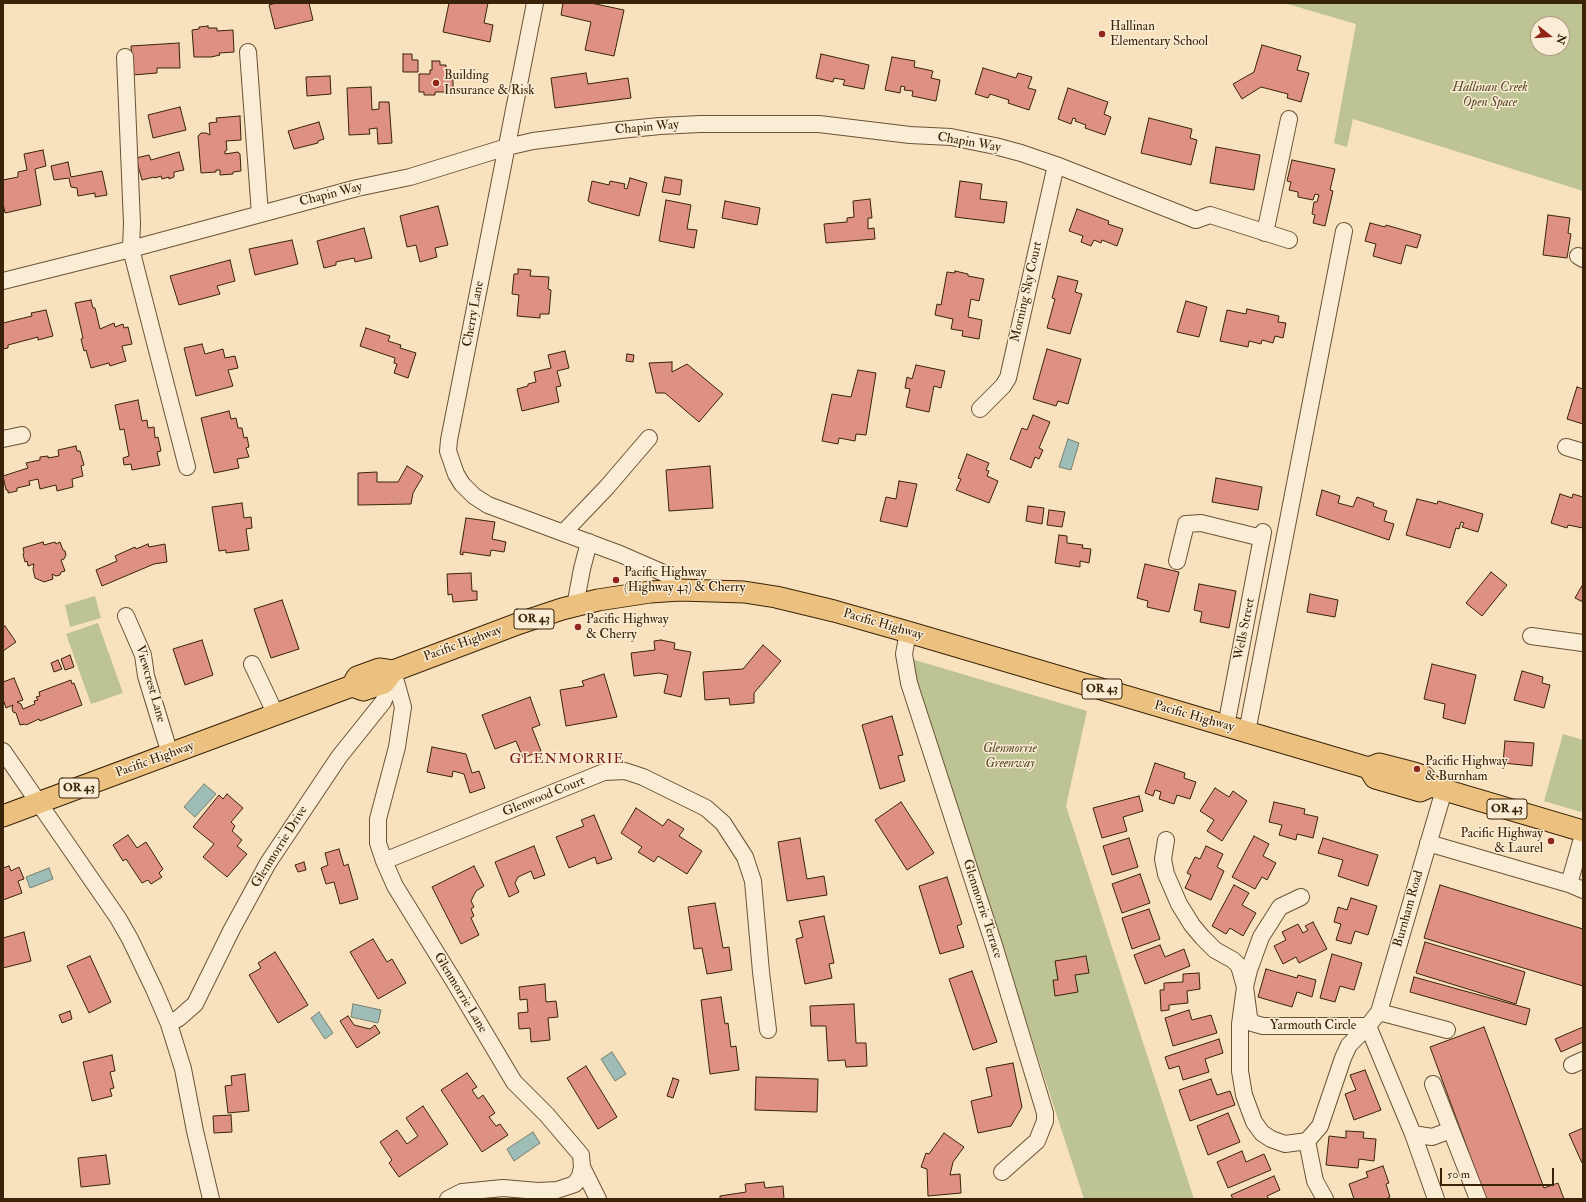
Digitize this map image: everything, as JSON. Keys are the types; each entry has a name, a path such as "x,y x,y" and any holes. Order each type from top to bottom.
{"main road":[{"name":"Pacific Highway","path":"3,816 352,686 363,690 384,683 393,671 520,623 598,600 650,592 680,590 744,592 776,597 834,611 1369,768 1375,778 1388,782 1420,791 1437,788 1583,831"}],"street":[{"name":"Cherry Lane","path":"535,3 448,440 448,451 456,474 462,484 474,496 488,505 564,532 666,574 680,590"},
{"path":"248,52 260,214"},
{"path":"124,56 132,223 131,249 187,467"},
{"path":"1265,233 1289,119"},
{"name":"Chapin Way","path":"3,281 131,249 357,188 410,177 507,147 533,141 660,126 770,123 819,124 910,135 951,137 995,146 1056,165 1196,220 1210,215 1289,240"},
{"name":"Morning Sky Court","path":"980,409 1003,386 1008,378 1056,165"},
{"path":"1247,732 1344,231"},
{"path":"3,439 22,435"},
{"path":"564,532 607,487 649,438"},
{"path":"1566,447 1583,452"},
{"name":"Wells Street","path":"1177,561 1186,524 1201,523 1263,535 1226,726"},
{"path":"576,606 582,569 589,542"},
{"name":"Viewcrest Lane","path":"126,616 143,655 146,676 170,754"},
{"name":"Glenmorrie Terrace","path":"908,632 904,654 910,682 1046,1113 1045,1121 1036,1141 1002,1172"},
{"path":"1531,636 1583,643"},
{"path":"252,664 276,715"},
{"name":"Glenmorrie Lane","path":"393,671 403,707 397,747 378,819 378,844 384,861 395,886 514,1082 547,1115 581,1155 582,1167 598,1199"},
{"name":"Glenmorrie Drive","path":"169,1024 179,1018 195,1004 268,863 339,757 383,702 393,671"},
{"path":"3,752 40,803 118,918 130,939 169,1024 183,1069 195,1131 211,1199"},
{"name":"Glenwood Court","path":"384,861 604,772 625,771 643,777 706,808 723,823 746,857 753,881 768,1030"},
{"name":"Burnham Road","path":"1368,1026 1379,1012 1428,843 1437,788"},
{"path":"1428,843 1576,887 1583,835"},
{"path":"1166,840 1163,859 1166,874 1179,904 1192,925 1215,950 1237,962 1245,987"},
{"path":"1301,897 1280,907 1261,937 1249,970 1240,1024 1240,1070 1244,1095 1254,1122 1262,1133 1271,1139 1285,1144 1307,1141 1315,1181 1325,1199"},
{"name":"Yarmouth Circle","path":"1245,987 1249,1017 1252,1023 1257,1025 1368,1026"},
{"path":"1379,1012 1447,1030"},
{"path":"1368,1026 1413,1134 1436,1199"},
{"name":"Yarmouth Circle","path":"1307,1141 1320,1126 1324,1118 1343,1058 1349,1045 1368,1026"},
{"path":"1433,1084 1478,1199"},
{"path":"1413,1134 1432,1137 1451,1130"},
{"path":"448,1199 462,1192 503,1188 557,1190 575,1184 580,1176 582,1167"}],"green space":[{"name":"Hallinan Creek Open Space","path":"1284,3 1583,3 1583,191 1353,119 1347,147 1334,143 1356,24"},
{"path":"95,596 101,618 70,627 65,605"},
{"path":"98,623 123,693 91,704 66,634"},
{"name":"Glenmorrie Greenway","path":"908,658 1087,711 1066,806 1194,1199 1084,1199"},
{"path":"1563,734 1583,740 1583,806 1581,812 1544,801"}],"water":[{"path":"1068,439 1079,443 1071,470 1059,467"},
{"path":"204,784 216,794 195,817 184,807"},
{"path":"49,868 53,879 30,888 26,877"},
{"path":"353,1004 381,1010 378,1023 351,1017"},
{"path":"319,1012 333,1033 325,1039 311,1018"},
{"path":"612,1052 626,1074 615,1081 601,1059"},
{"path":"533,1132 540,1143 514,1161 507,1149"}],"building":[{"path":"276,3 309,3 313,20 275,29 269,5"},
{"path":"449,3 488,3 484,23 493,25 490,42 443,32"},
{"path":"563,3 591,3 624,10 614,56 585,50 591,22 561,15"},
{"path":"208,26 208,28 217,28 217,31 233,30 234,52 219,53 220,55 211,57 194,57 192,30 199,29 199,27"},
{"path":"179,43 180,68 157,68 157,73 133,75 131,46"},
{"path":"1262,45 1301,56 1297,70 1309,73 1301,102 1287,98 1288,94 1261,87 1242,99 1233,84 1254,72"},
{"path":"403,54 412,54 412,60 418,60 418,72 403,72"},
{"path":"821,54 869,65 864,89 843,85 845,80 834,78 833,82 816,78"},
{"path":"892,57 915,61 914,67 933,71 931,78 940,80 936,101 912,96 913,91 904,90 905,87 901,86 900,93 885,90"},
{"name":"Building Insurance & Risk","path":"432,61 440,61 440,65 446,65 446,74 453,74 453,92 435,92 435,95 424,95 424,92 419,92 419,74 430,74 430,70 432,70"},
{"path":"983,68 1016,78 1018,73 1032,77 1028,88 1036,90 1029,110 1008,103 1009,100 990,94 988,98 975,94"},
{"path":"586,73 588,84 628,78 631,98 555,108 551,78"},
{"path":"330,76 331,94 307,96 306,77"},
{"path":"371,87 372,110 379,109 379,102 389,102 392,143 378,144 377,128 369,129 370,134 349,135 347,88"},
{"path":"1068,88 1108,102 1104,114 1111,117 1105,135 1085,128 1086,125 1075,121 1076,119 1073,118 1071,124 1058,119"},
{"path":"180,107 186,130 153,138 148,115"},
{"path":"240,116 241,140 226,141 227,150 225,151 225,154 238,152 240,154 241,171 233,172 233,174 220,175 220,170 216,170 216,172 201,173 198,136 201,133 210,135 209,123 217,122 216,118"},
{"path":"1149,118 1192,129 1190,138 1197,140 1191,165 1141,153"},
{"path":"319,122 324,139 318,141 318,143 294,149 288,131"},
{"path":"1216,147 1260,155 1254,190 1210,183"},
{"path":"43,150 46,166 35,169 41,205 5,213 3,203 3,180 18,177 18,172 27,170 24,154"},
{"path":"179,152 184,170 174,172 174,177 169,179 169,177 162,179 161,176 142,180 136,158 149,155 151,160"},
{"path":"1292,160 1335,169 1330,190 1333,191 1325,226 1313,223 1315,215 1312,214 1314,202 1317,202 1319,195 1315,194 1313,200 1298,197 1298,192 1289,190 1291,182 1287,181"},
{"path":"68,162 71,177 102,171 107,195 95,197 95,193 78,196 77,188 71,187 69,178 54,180 51,166"},
{"path":"665,177 682,180 680,195 662,192"},
{"path":"630,178 647,183 639,216 588,201 592,181 609,185 610,181 625,184 624,188 627,189"},
{"path":"960,181 982,184 980,199 1007,202 1004,223 955,217"},
{"path":"870,199 872,218 868,218 868,229 874,228 875,239 826,243 824,224 847,222 847,218 854,217 853,201"},
{"path":"666,200 691,205 687,229 697,230 694,248 659,241"},
{"path":"725,201 760,208 757,225 722,218"},
{"path":"438,206 448,245 435,248 437,257 420,262 416,245 407,247 400,216"},
{"path":"1077,209 1109,221 1108,224 1123,229 1117,246 1102,240 1101,243 1094,240 1091,246 1081,242 1083,236 1069,231"},
{"path":"1548,215 1570,218 1568,233 1571,234 1567,258 1543,255"},
{"path":"1370,223 1385,227 1386,225 1421,235 1417,248 1406,245 1401,264 1373,256 1376,244 1365,241"},
{"path":"364,228 372,258 355,262 354,258 336,262 336,265 324,268 317,241"},
{"path":"292,240 298,264 255,275 249,249"},
{"path":"230,260 235,281 217,286 220,294 179,305 170,276"},
{"path":"518,269 531,270 530,276 549,277 548,289 551,290 549,314 540,314 540,318 517,316 519,295 512,294 514,274 518,274"},
{"path":"955,271 968,274 968,276 984,279 979,301 971,299 968,317 982,320 979,339 962,336 963,331 951,329 953,319 935,315 937,304 941,305 947,272 955,273"},
{"path":"1058,276 1078,281 1075,292 1082,294 1070,334 1047,328 1055,299 1052,298"},
{"path":"91,300 93,308 95,308 100,329 114,323 115,327 123,324 124,328 128,327 132,344 122,346 126,361 110,366 109,363 91,368 81,339 83,338 75,303"},
{"path":"1186,301 1207,307 1199,337 1177,332"},
{"path":"1247,309 1279,316 1278,322 1286,323 1283,338 1275,336 1273,343 1262,340 1261,344 1249,341 1248,347 1220,341 1227,310 1246,314"},
{"path":"46,310 53,336 38,340 38,337 8,345 8,348 3,349 3,323 32,316 31,313"},
{"path":"366,328 390,336 388,341 401,345 400,348 416,353 408,378 394,373 397,364 394,363 395,358 360,346"},
{"path":"202,344 205,354 223,349 225,358 235,356 238,368 228,370 233,386 196,396 184,348"},
{"path":"1047,349 1081,359 1068,404 1058,401 1056,406 1033,399"},
{"path":"565,351 569,368 557,371 561,386 556,387 559,402 522,411 517,389 536,382 534,372 551,368 548,355"},
{"path":"627,354 634,355 633,362 626,361"},
{"path":"672,362 672,372 687,364 723,394 699,422 665,393 656,393 649,363"},
{"path":"916,365 945,371 941,388 934,386 929,412 906,407 910,389 905,388 907,377 912,379"},
{"path":"858,370 876,373 866,435 856,434 855,441 839,438 838,444 822,441 832,394 851,397"},
{"path":"1577,387 1583,389 1583,424 1567,419"},
{"path":"138,400 142,421 147,420 148,428 154,427 155,438 158,437 161,451 157,452 160,465 132,470 131,464 124,465 123,458 129,456 124,429 120,430 115,405"},
{"path":"229,411 231,419 236,418 238,428 242,428 244,438 247,437 249,447 246,448 249,457 237,459 239,468 214,473 201,418"},
{"path":"1033,415 1050,422 1039,448 1043,450 1039,459 1035,457 1031,468 1010,459 1022,428 1027,430"},
{"path":"76,446 77,451 80,451 84,465 81,466 83,476 72,479 73,487 57,491 56,485 40,489 38,479 29,481 30,485 17,488 17,491 8,493 8,490 6,490 3,476 28,468 26,463 40,460 40,457 48,456 48,458 59,456 58,450"},
{"path":"967,454 989,463 986,470 989,471 987,476 998,481 989,503 956,490 961,479 958,478"},
{"path":"407,466 423,476 413,493 411,504 358,505 358,473 377,472 377,482 398,482"},
{"path":"710,466 713,508 669,511 666,470"},
{"path":"1216,478 1262,487 1258,510 1212,502"},
{"path":"899,481 917,484 907,527 880,521 886,497 896,499"},
{"path":"1322,490 1340,496 1338,503 1353,507 1357,497 1374,503 1373,506 1387,511 1384,521 1394,524 1389,540 1316,515"},
{"path":"1560,494 1572,498 1573,494 1583,497 1583,528 1568,525 1567,528 1551,523"},
{"path":"1417,499 1437,504 1438,501 1483,514 1478,532 1462,527 1464,523 1461,522 1459,529 1456,528 1450,548 1406,535"},
{"path":"242,503 244,518 251,517 252,528 246,529 249,550 226,553 226,550 219,551 212,507"},
{"path":"1028,506 1044,508 1042,524 1026,521"},
{"path":"1049,510 1065,512 1062,527 1047,525"},
{"path":"466,518 495,522 492,539 506,542 504,552 491,550 490,556 463,552 463,555 460,554"},
{"path":"1059,535 1067,536 1067,543 1083,545 1082,548 1091,549 1089,563 1080,561 1080,567 1055,563"},
{"path":"43,542 44,545 55,542 56,544 60,542 66,555 64,559 61,560 65,571 56,576 52,574 53,579 44,582 35,578 33,569 34,564 28,566 27,561 25,562 23,554 23,548"},
{"path":"148,544 149,547 165,544 167,562 154,564 102,586 96,570 117,561 115,556 135,547 136,549"},
{"path":"1145,564 1179,572 1169,612 1147,607 1148,601 1137,598"},
{"path":"1491,572 1507,585 1482,616 1466,603"},
{"path":"471,573 472,591 477,591 477,600 453,602 452,594 448,595 447,574"},
{"path":"1199,584 1236,591 1229,628 1200,622 1202,612 1194,610"},
{"path":"1583,584 1583,602 1575,598"},
{"path":"1310,594 1338,600 1335,617 1307,612"},
{"path":"282,600 299,649 271,658 254,609"},
{"path":"5,626 16,642 3,651 3,627"},
{"path":"202,640 213,675 185,685 173,649"},
{"path":"661,640 675,643 674,649 691,652 681,697 664,693 668,675 659,673 634,676 631,653 655,650 654,641"},
{"path":"763,645 781,661 754,693 754,703 730,705 729,698 705,700 703,672 743,669"},
{"path":"70,655 74,667 65,670 61,659"},
{"path":"58,660 62,669 54,672 51,663"},
{"path":"1432,664 1476,675 1465,724 1443,718 1445,704 1424,699"},
{"path":"1522,671 1543,677 1542,683 1550,685 1544,708 1514,700"},
{"path":"604,674 617,717 566,726 560,690 584,686 582,681"},
{"path":"14,678 23,700 17,702 21,704 23,709 35,704 34,701 38,700 36,697 40,696 39,692 71,680 72,684 74,683 82,705 40,721 39,719 26,725 20,725 16,713 13,712 13,705 6,708 3,699 3,682"},
{"path":"530,697 540,725 532,728 541,751 523,758 516,741 495,749 482,715"},
{"path":"892,716 903,755 898,756 905,781 880,789 862,725"},
{"path":"1505,741 1534,743 1532,766 1503,763"},
{"path":"432,747 466,754 472,773 479,771 485,788 470,793 464,774 453,771 452,777 427,772"},
{"path":"1155,763 1185,773 1184,778 1196,782 1190,799 1177,795 1174,804 1159,799 1161,792 1155,790 1153,796 1145,793"},
{"path":"1215,788 1229,797 1233,791 1247,801 1222,841 1207,831 1214,820 1200,811"},
{"path":"227,794 243,808 231,822 235,826 232,831 242,840 237,846 247,854 227,877 203,857 214,844 193,827 219,795 223,799"},
{"path":"1139,796 1143,811 1123,817 1127,831 1102,838 1093,808"},
{"path":"901,802 934,853 907,870 875,820"},
{"path":"1274,802 1305,809 1304,814 1318,817 1313,838 1297,834 1296,840 1279,835 1282,825 1269,822"},
{"path":"636,808 663,826 668,819 684,829 679,836 702,851 687,874 658,856 654,862 638,852 642,847 621,833"},
{"path":"594,815 612,859 597,864 595,857 569,868 556,837 584,826 581,820"},
{"path":"128,835 137,848 146,842 163,869 159,873 162,877 151,884 148,880 142,883 126,859 123,861 113,845"},
{"path":"1254,836 1269,844 1263,856 1276,863 1267,880 1262,877 1255,889 1232,877"},
{"path":"800,838 807,879 824,876 827,895 787,901 778,842"},
{"path":"1129,838 1138,867 1112,875 1103,846"},
{"path":"1323,838 1378,855 1368,886 1338,876 1343,860 1318,853"},
{"path":"534,846 545,875 534,879 531,871 518,877 515,883 519,892 509,897 495,862"},
{"path":"1206,846 1223,854 1217,867 1224,871 1211,900 1185,888 1191,875 1187,873 1195,857 1200,859"},
{"path":"339,849 344,866 348,864 358,899 340,904 334,882 326,884 321,868 328,865 325,853"},
{"path":"304,862 306,870 298,872 295,865"},
{"path":"9,866 11,871 19,867 24,879 18,881 22,893 3,900 3,868"},
{"path":"474,866 484,886 476,891 471,901 474,907 471,909 474,916 471,918 479,935 461,944 432,887"},
{"path":"1140,874 1150,903 1122,913 1112,884"},
{"path":"947,877 962,924 957,926 964,947 940,954 919,886"},
{"path":"1234,885 1249,893 1242,905 1256,913 1243,936 1230,928 1226,934 1212,926"},
{"path":"1440,885 1583,929 1583,986 1424,938"},
{"path":"1351,898 1377,906 1368,935 1355,931 1351,944 1336,940 1341,924 1334,922 1338,907 1347,910"},
{"path":"715,903 723,948 729,947 732,970 707,974 702,948 694,949 688,907"},
{"path":"1149,909 1160,939 1132,949 1122,918"},
{"path":"824,916 834,963 829,964 832,978 805,984 796,939 803,937 799,921"},
{"path":"1313,922 1327,949 1299,963 1296,957 1283,964 1274,946 1286,940 1282,932 1298,924 1303,933 1308,930 1305,926"},
{"path":"24,932 31,961 3,968 3,938"},
{"path":"373,939 387,962 392,959 406,983 378,999 350,952"},
{"path":"1425,942 1525,972 1516,1004 1416,973"},
{"path":"1160,945 1165,957 1184,949 1190,966 1145,984 1134,955"},
{"path":"275,952 308,1005 278,1023 249,975 261,968 258,963"},
{"path":"1332,954 1362,963 1354,990 1340,986 1335,1002 1320,998"},
{"path":"90,956 111,1002 89,1013 67,966"},
{"path":"1086,956 1089,973 1075,975 1078,992 1055,996 1053,980 1058,980 1055,961"},
{"path":"1266,969 1297,978 1298,975 1316,980 1312,997 1297,992 1292,1007 1258,997"},
{"path":"972,971 997,1042 973,1050 949,979"},
{"path":"1199,973 1200,989 1187,991 1188,1003 1169,1005 1169,1010 1161,1011 1160,990 1164,990 1164,983 1183,982 1183,974"},
{"path":"1414,977 1530,1009 1526,1025 1410,992"},
{"path":"545,984 546,1002 556,1001 558,1017 548,1018 550,1040 531,1042 530,1028 519,1029 518,1013 528,1012 527,999 520,1000 519,987"},
{"path":"721,997 725,1024 728,1023 731,1047 736,1046 739,1070 710,1074 701,1000"},
{"path":"854,1004 856,1043 866,1043 867,1066 846,1067 845,1060 828,1061 826,1026 811,1026 810,1006"},
{"path":"1189,1010 1192,1020 1211,1015 1217,1033 1173,1046 1165,1018"},
{"path":"70,1011 72,1019 62,1023 59,1015"},
{"path":"348,1016 354,1025 370,1029 375,1025 380,1033 357,1048 340,1021"},
{"path":"1484,1027 1544,1188 1558,1183 1564,1199 1486,1199 1430,1047"},
{"path":"1583,1027 1583,1042 1561,1052 1555,1039"},
{"path":"1219,1039 1223,1053 1205,1059 1209,1072 1183,1080 1179,1066 1169,1069 1165,1057"},
{"path":"112,1055 115,1071 110,1072 114,1088 110,1089 112,1096 92,1101 83,1062"},
{"path":"1013,1063 1022,1107 1011,1126 978,1133 971,1101 992,1096 986,1068"},
{"path":"586,1066 617,1117 598,1129 567,1078"},
{"path":"1365,1070 1381,1110 1354,1120 1345,1094 1356,1090 1350,1075"},
{"path":"467,1073 477,1087 472,1090 478,1099 483,1095 495,1113 489,1117 496,1126 500,1124 508,1135 482,1152 441,1090"},
{"path":"245,1074 249,1111 228,1113 225,1086 232,1085 231,1076"},
{"path":"756,1077 818,1079 817,1112 755,1110"},
{"path":"673,1078 679,1080 673,1098 667,1096"},
{"path":"1211,1079 1217,1095 1230,1091 1235,1105 1190,1121 1179,1090"},
{"path":"423,1106 448,1144 399,1177 389,1163 392,1160 380,1142 397,1130 407,1144 418,1136 406,1118"},
{"path":"1228,1113 1240,1142 1208,1155 1197,1126"},
{"path":"231,1115 232,1132 214,1133 213,1116"},
{"path":"1583,1128 1583,1162 1582,1163 1569,1134"},
{"path":"1346,1131 1364,1132 1363,1138 1376,1139 1374,1161 1359,1159 1358,1168 1326,1165 1329,1136 1346,1138"},
{"path":"944,1133 964,1147 953,1162 950,1175 960,1174 961,1193 928,1196 927,1169 921,1167 926,1153 929,1154"},
{"path":"1242,1151 1246,1162 1264,1154 1271,1170 1228,1188 1217,1162"},
{"path":"106,1155 110,1184 81,1187 78,1158"},
{"path":"1383,1166 1389,1183 1386,1184 1390,1197 1386,1199 1354,1199 1349,1184 1368,1177 1366,1172"},
{"path":"1274,1176 1280,1190 1267,1196 1269,1199 1233,1199 1231,1195"},
{"path":"764,1182 765,1188 783,1186 784,1199 720,1199 720,1196 746,1192 745,1184"}],"place":[{"name":"Hallinan Elementary School","path":"1102,34"},
{"name":"Building Insurance & Risk","path":"436,83"},
{"name":"Pacific Highway (Highway 43) & Cherry","path":"616,580"},
{"name":"Pacific Highway & Cherry","path":"578,627"},
{"name":"Pacific Highway & Burnham","path":"1417,769"},
{"name":"Pacific Highway & Laurel","path":"1551,841"}],"district":[{"name":"GLENMORRIE","path":"567,760"}]}
